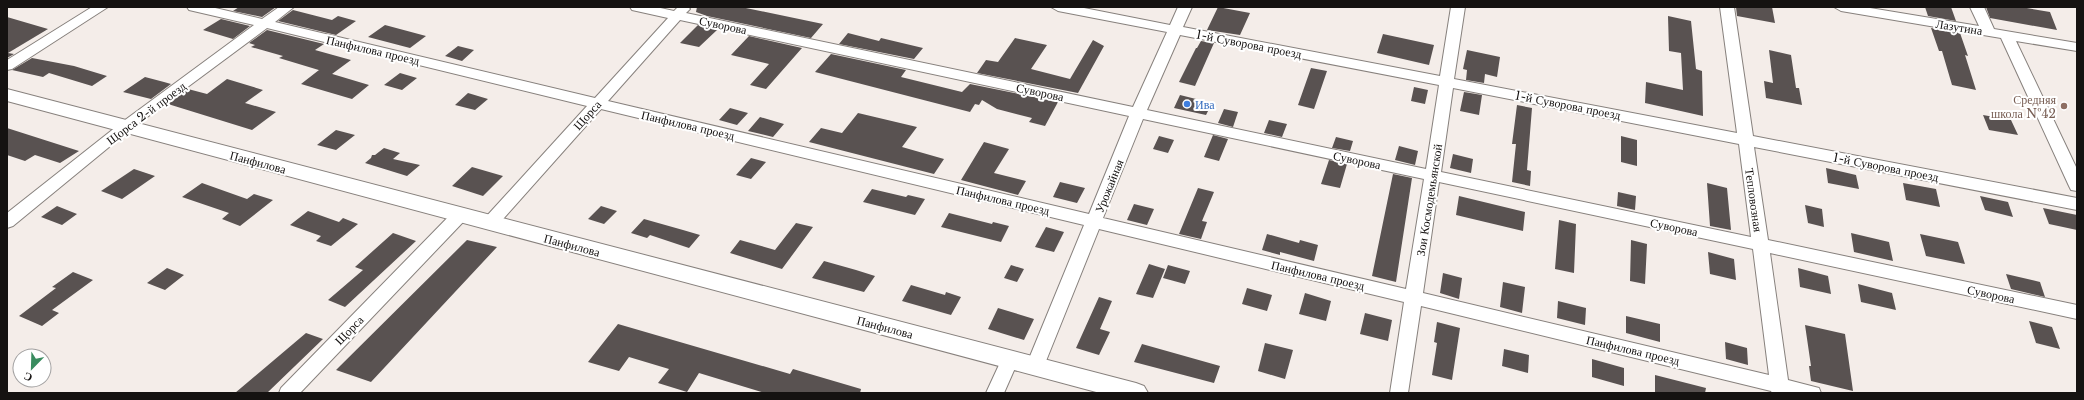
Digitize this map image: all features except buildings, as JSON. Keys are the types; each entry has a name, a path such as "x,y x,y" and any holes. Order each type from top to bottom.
{"street":[{"path":"7,66 101,7"},
{"name":"Панфилова проезд","path":"194,7 1414,298 1780,389 1812,393"},
{"name":"Щорса 2-й проезд","path":"7,222 126,126 287,7"},
{"name":"Суворова","path":"637,7 681,11 1138,113 2077,312"},
{"name":"1-й Суворова проезд","path":"1058,7 2077,204"},
{"name":"Урожайная","path":"1035,366 1138,113 1185,7"},
{"name":"Зои Космодемьянской","path":"1399,393 1458,7"},
{"name":"Тепловозная","path":"1727,7 1780,389"},
{"name":"Лазутина","path":"1841,7 2077,47"},
{"path":"1977,7 1988,32"},
{"name":"Щорса","path":"490,223 681,11"},
{"path":"2006,35 2077,186"},
{"name":"Панфилова","path":"7,96 126,126 1136,393"},
{"name":"Щорса","path":"288,393 460,215"},
{"path":"995,393 1010,359"}],"place":[{"name":"Ива","path":"1187,104"},
{"name":"Средняя школа №42","path":"2064,106"}]}
